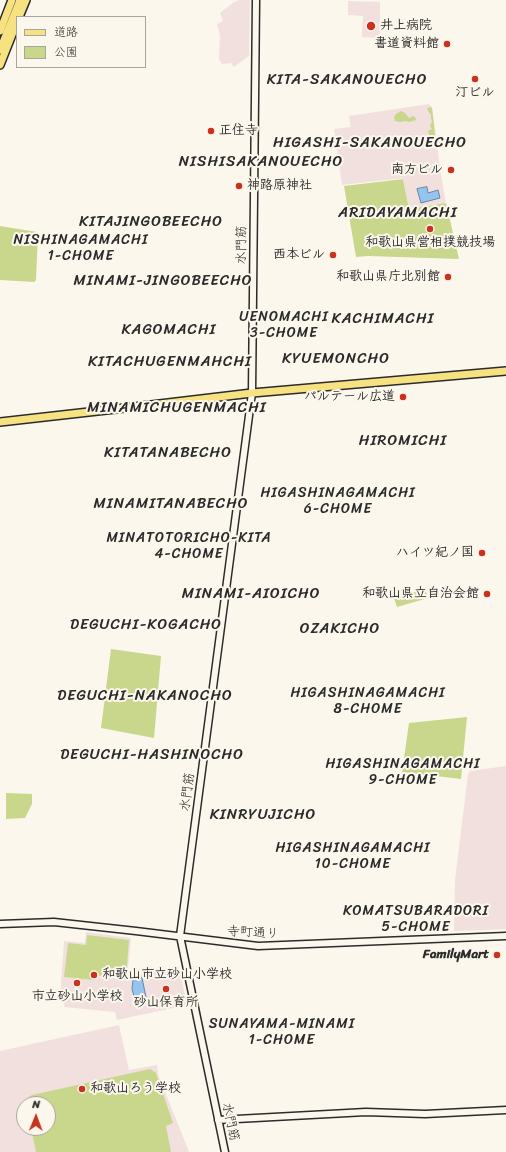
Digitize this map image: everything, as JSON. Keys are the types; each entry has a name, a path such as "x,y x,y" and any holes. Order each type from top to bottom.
{"main road":[{"path":"19,16 26,0"},
{"path":"0,31 17,2"},
{"path":"0,42 17,2"},
{"path":"0,50 17,2"},
{"path":"0,64 16,24"},
{"path":"0,422 151,406 252,393 506,371"}],"street":[{"name":"水門筋","path":"225,1152 180,936 252,393 256,0"},
{"name":"寺町通り","path":"0,924 54,922 258,946 506,936"},
{"path":"218,1120 366,1112 425,1114 506,1110"}],"shaded area":[{"path":"240,0 250,0 249,56 234,67 231,63 222,64 219,59 220,36 217,24 223,21 220,13 234,2"},
{"name":"井上病院","path":"348,1 380,2 380,38 362,37 363,16 348,15"},
{"path":"429,104 432,107 446,203 409,209 403,178 342,185 334,129 351,127 349,116"},
{"path":"506,766 506,929 454,931 455,880 468,774 470,771"},
{"name":"和歌山市立砂山小学校","path":"86,932 131,938 127,977 179,967 187,1005 117,1020 115,1012 64,1007 65,996 60,996 64,941 85,943"},
{"name":"和歌山ろう学校","path":"119,1025 129,1070 157,1065 158,1074 189,1152 0,1152 0,1051"}],"green space":[{"path":"429,107 432,108 436,142 431,140 432,136 429,135 428,131 432,129 430,126 432,121 431,115 427,109"},
{"path":"401,111 409,118 413,116 415,117 416,120 409,122 395,121 394,117"},
{"path":"403,179 409,209 446,203 459,259 368,256 356,257 344,186"},
{"path":"0,226 37,232 36,280 34,282 0,280"},
{"path":"425,589 428,598 397,607 394,598"},
{"path":"111,649 161,656 154,738 101,728"},
{"path":"467,717 461,779 402,772 409,723"},
{"path":"6,793 32,794 32,804 25,818 6,819"},
{"path":"87,935 129,940 126,979 95,975 94,980 64,977 68,943 86,945"},
{"path":"150,1069 156,1073 173,1123 166,1126 171,1152 36,1152 33,1136 56,1136 56,1096 31,1096"}],"water":[{"path":"427,187 428,193 438,190 440,198 421,203 417,189"},
{"path":"142,978 146,997 135,1000 132,989 133,980"}],"place":[{"name":"井上病院","path":"371,26"},
{"name":"書道資料館","path":"447,44"},
{"name":"汀ビル","path":"475,79"},
{"name":"正住寺","path":"211,131"},
{"name":"南方ビル","path":"451,170"},
{"name":"神路原神社","path":"239,186"},
{"name":"和歌山県営相撲競技場","path":"430,229"},
{"name":"西本ビル","path":"333,255"},
{"name":"和歌山県庁北別館","path":"448,277"},
{"name":"パルテール広道","path":"403,397"},
{"name":"ハイツ紀ノ国","path":"482,553"},
{"name":"和歌山県立自治会館","path":"487,594"},
{"name":"FamilyMart","path":"497,955"},
{"name":"和歌山市立砂山小学校","path":"94,975"},
{"name":"市立砂山小学校","path":"77,983"},
{"name":"砂山保育所","path":"166,989"},
{"name":"和歌山ろう学校","path":"82,1089"}],"district":[{"name":"KITA-SAKANOUECHO","path":"347,80"},
{"name":"HIGASHI-SAKANOUECHO","path":"370,143"},
{"name":"NISHISAKANOUECHO","path":"261,162"},
{"name":"ARIDAYAMACHI","path":"398,213"},
{"name":"KITAJINGOBEECHO","path":"151,222"},
{"name":"NISHINAGAMACHI 1-CHOME","path":"81,248"},
{"name":"MINAMI-JINGOBEECHO","path":"163,281"},
{"name":"KACHIMACHI","path":"383,319"},
{"name":"UENOMACHI 3-CHOME","path":"284,326"},
{"name":"KAGOMACHI","path":"169,330"},
{"name":"KYUEMONCHO","path":"336,359"},
{"name":"KITACHUGENMAHCHI","path":"170,362"},
{"name":"MINAMICHUGENMACHI","path":"177,408"},
{"name":"HIROMICHI","path":"403,441"},
{"name":"KITATANABECHO","path":"168,453"},
{"name":"HIGASHINAGAMACHI 6-CHOME","path":"338,502"},
{"name":"MINAMITANABECHO","path":"171,504"},
{"name":"MINATOTORICHO-KITA 4-CHOME","path":"189,546"},
{"name":"MINAMI-AIOICHO","path":"251,594"},
{"name":"DEGUCHI-KOGACHO","path":"146,625"},
{"name":"OZAKICHO","path":"340,629"},
{"name":"DEGUCHI-NAKANOCHO","path":"145,696"},
{"name":"HIGASHINAGAMACHI 8-CHOME","path":"368,702"},
{"name":"DEGUCHI-HASHINOCHO","path":"152,755"},
{"name":"HIGASHINAGAMACHI 9-CHOME","path":"403,772"},
{"name":"KINRYUJICHO","path":"263,815"},
{"name":"HIGASHINAGAMACHI 10-CHOME","path":"353,856"},
{"name":"KOMATSUBARADORI 5-CHOME","path":"416,920"},
{"name":"SUNAYAMA-MINAMI 1-CHOME","path":"282,1032"}]}
